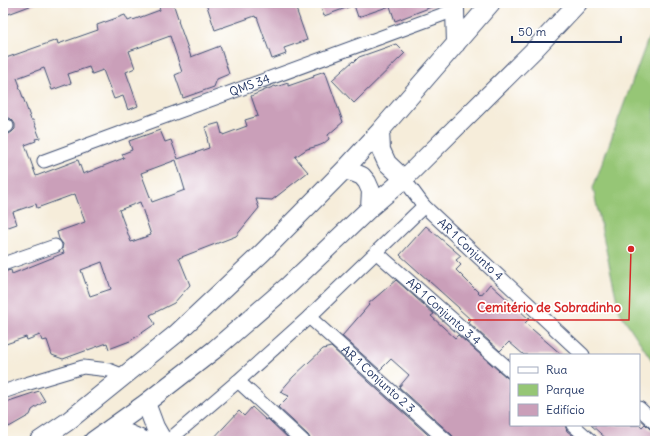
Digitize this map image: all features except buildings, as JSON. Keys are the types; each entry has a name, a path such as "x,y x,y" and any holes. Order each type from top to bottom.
{"main road":[{"path":"93,441 146,403 214,350 289,285 370,208 404,179 534,50 578,3"},
{"path":"456,44 454,7 491,4"},
{"path":"39,441 67,422 176,334 262,253 344,170 380,131 491,4"},
{"path":"380,131 381,150 387,163 404,179"},
{"path":"344,170 362,176 367,182 371,191 370,208"},
{"path":"146,403 155,428 163,441"},
{"path":"111,428 145,441"}],"street":[{"name":"QMS 34","path":"44,162 454,7"},
{"name":"AR 1 Conjunto 4","path":"404,179 424,206 582,354"},
{"path":"168,441 309,317 424,206"},
{"path":"3,264 55,246"},
{"name":"AR 1 Conjunto 3 4","path":"376,252 510,370"},
{"name":"AR 1 Conjunto 2 3","path":"309,317 447,441"},
{"path":"3,392 83,367 109,370 124,376"},
{"path":"238,381 303,441"},
{"path":"640,409 655,423"},
{"path":"574,426 591,441"}],"green space":[{"path":"655,28 655,365 619,311 593,188 648,39"}],"place":[{"name":"Cemitério de Sobradinho","path":"631,249"}]}
